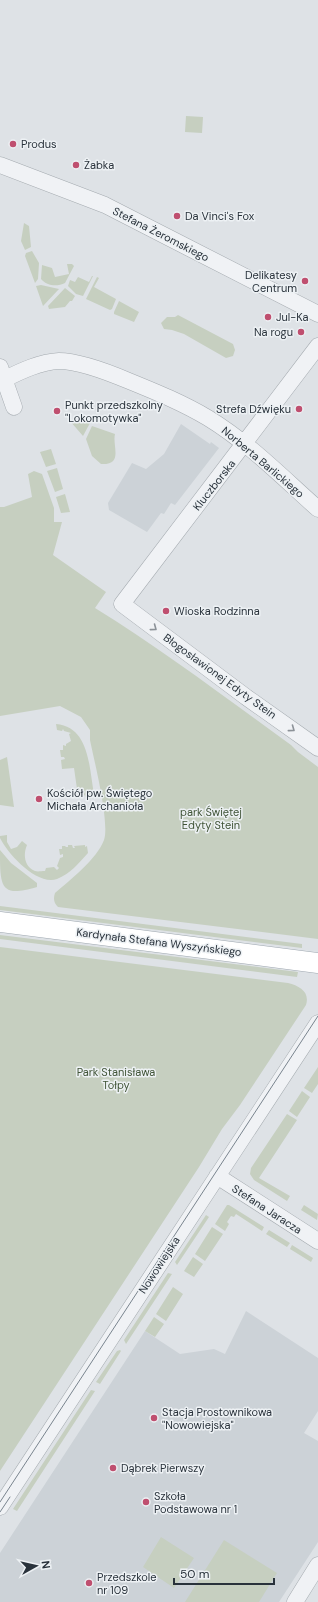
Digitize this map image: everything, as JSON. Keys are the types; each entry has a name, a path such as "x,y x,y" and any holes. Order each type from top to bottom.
{"main road":[{"name":"Kardynała Stefana Wyszyńskiego","path":"0,922 318,962"}],"street":[{"name":"Stefana Żeromskiego","path":"0,165 105,205 318,314"},
{"name":"Kluczborska","path":"122,604 318,346"},
{"name":"Norberta Barlickiego","path":"2,373 59,361 68,362 110,373 175,400 208,418 244,444 318,509"},
{"path":"2,373 14,407"},
{"name":"Błogosławionej Edyty Stein","path":"122,604 246,697 318,748"},
{"name":"Nowowiejska","path":"0,1507 318,1023"},
{"name":"Stefana Jaracza","path":"217,1176 318,1241"},
{"path":"295,1602 318,1565"}],"shaded area":[{"path":"181,424 210,444 211,442 219,448 175,505 171,503 164,514 161,513 147,532 109,510 108,503 132,463 146,469 164,454"},
{"path":"246,1311 318,1358 318,1411 304,1433 318,1441 318,1542 279,1602 0,1602 0,1553 145,1331 180,1354 214,1349 225,1354"}],"green space":[{"path":"186,116 203,117 202,133 185,132"},
{"path":"24,223 29,226 31,247 25,250 21,241"},
{"path":"32,251 39,263 38,279 35,283 25,256 26,253"},
{"path":"67,264 72,264 74,266 65,283 52,285 41,279 42,265 52,268 55,277 69,274"},
{"path":"92,276 83,296 76,294 68,286 70,280 75,282 78,277 89,282"},
{"path":"97,277 99,278 94,287 116,299 112,309 110,310 86,299"},
{"path":"41,285 59,289 43,306 36,286"},
{"path":"65,288 75,296 72,301 70,301 65,307 49,309 48,306"},
{"path":"119,301 139,312 134,322 114,314"},
{"path":"178,315 233,344 235,350 233,356 226,358 184,334 164,329 161,323 167,317 175,317"},
{"path":"77,420 90,423 83,436 70,421"},
{"path":"92,426 115,434 114,439 116,454 115,458 108,463 101,464 92,456 86,439"},
{"path":"51,449 56,464 46,467 40,452"},
{"path":"57,468 63,489 55,492 47,471"},
{"name":"park Świętej Edyty Stein","path":"34,471 42,474 54,508 54,522 62,522 53,555 106,592 95,608 194,675 291,745 318,767 318,939 58,907 56,904 54,899 55,893 82,869 96,854 104,840 105,820 101,791 90,740 90,730 81,717 60,706 0,716 0,507 32,497 28,474"},
{"path":"65,494 70,512 61,513 56,497"},
{"path":"56,724 67,727 76,733 82,741 89,761 94,794 90,799 87,799 83,793 77,789 74,768 62,769 61,760 65,759 64,757 61,757 60,750 63,750 63,745 66,746 66,744 71,741 69,734 71,733 64,731 63,729 62,731 57,730"},
{"path":"7,757 14,807 0,805 0,760"},
{"path":"7,835 7,842 11,849 17,847 22,841 27,845 25,860 31,869 36,871 45,871 46,868 54,867 57,870 59,868 57,866 60,858 63,857 63,854 60,855 59,849 62,849 62,846 68,847 68,845 72,845 73,848 75,848 74,846 85,845 85,847 87,846 88,853 66,874 57,879 49,880 32,873 16,860 0,838 0,836"},
{"path":"0,850 11,863 37,883 37,887 16,891 9,890 5,886 2,881"},
{"path":"0,906 302,944 302,948 0,910"},
{"path":"0,935 298,972 297,977 0,939"},
{"name":"Park Stanisława Tołpy","path":"0,947 288,983 303,990 307,996 307,1000 306,1005 240,1105 222,1129 199,1167 0,1471"},
{"path":"318,1067 318,1084 312,1093 304,1088"},
{"path":"302,1091 310,1097 297,1117 289,1111"},
{"path":"287,1114 297,1120 259,1178 290,1196 287,1201 254,1180 250,1174 251,1168"},
{"path":"227,1205 264,1227 262,1231 236,1214 234,1217 231,1216 227,1222 229,1224 225,1231 215,1224"},
{"path":"304,1205 318,1214 317,1220 301,1210"},
{"path":"206,1215 209,1217 177,1265 175,1262"},
{"path":"212,1227 223,1234 205,1261 195,1254"},
{"path":"269,1230 290,1243 287,1247 266,1234"},
{"path":"292,1245 313,1258 311,1262 290,1249"},
{"path":"193,1257 203,1264 194,1277 184,1271"},
{"path":"168,1273 172,1274 126,1344 124,1340"},
{"path":"173,1287 183,1294 166,1321 156,1314"},
{"path":"154,1317 164,1324 155,1337 145,1331"},
{"path":"117,1351 121,1351 100,1384 96,1382"},
{"path":"91,1390 95,1391 17,1511 13,1509"},
{"path":"161,1537 194,1558 174,1588 143,1567"},
{"path":"224,1540 277,1573 259,1602 185,1602"}],"tram line":[{"path":"0,1502 318,1016"},
{"path":"0,1512 10,1497"}],"place":[{"name":"Produs","path":"13,144"},
{"name":"Żabka","path":"76,165"},
{"name":"Da Vinci's Fox","path":"177,216"},
{"name":"Delikatesy Centrum","path":"305,281"},
{"name":"Jul-Ka","path":"268,317"},
{"name":"Na rogu","path":"301,332"},
{"name":"Strefa Dźwięku","path":"299,409"},
{"name":"Punkt przedszkolny \"Lokomotywka\"","path":"57,411"},
{"name":"Wioska Rodzinna","path":"166,611"},
{"name":"Kościół pw. Świętego Michała Archanioła","path":"39,799"},
{"name":"Stacja Prostownikowa \"Nowowiejska\"","path":"154,1418"},
{"name":"Dąbrek Pierwszy","path":"113,1468"},
{"name":"Szkoła Podstawowa nr 1","path":"146,1502"},
{"name":"Przedszkole nr 109","path":"89,1583"}]}
